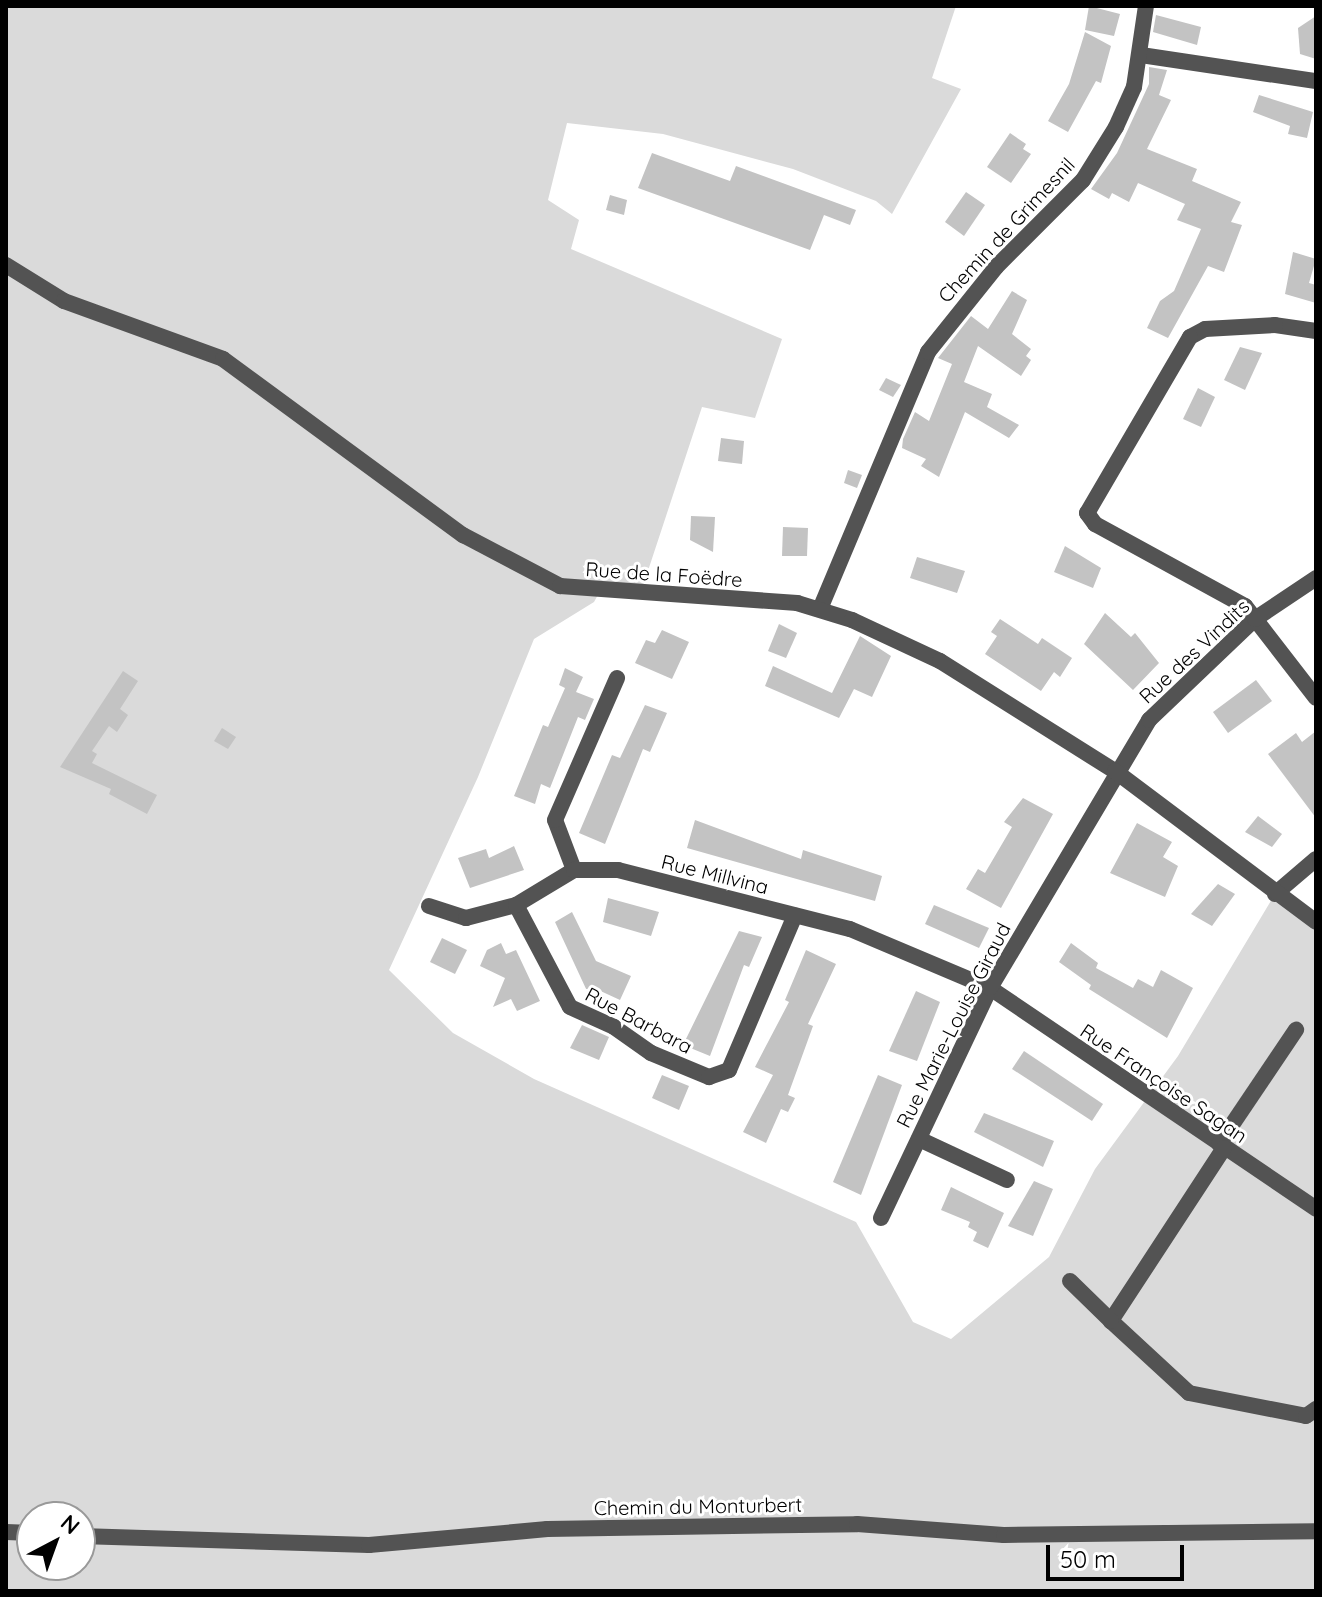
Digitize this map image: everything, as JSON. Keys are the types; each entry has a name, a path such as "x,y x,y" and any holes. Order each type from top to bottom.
{"street":[{"name":"Chemin de Grimesnil","path":"820,609 928,352 996,267 1083,180 1116,127 1134,87 1146,6"},
{"path":"1141,55 1316,81"},
{"name":"Rue de la Foëdre","path":"6,265 64,301 223,359 463,535 560,586 599,592 771,600 820,609 940,661 1115,771 1316,922"},
{"path":"1316,331 1275,325 1205,329 1190,337 1089,504 1095,524 1245,606 1316,698"},
{"name":"Rue des Vindits","path":"1115,771 1149,720 1255,619 1316,578"},
{"path":"429,906 466,918 516,905 574,870 555,820 617,678"},
{"name":"Rue Marie-Louise Giraud","path":"881,1218 990,988 1115,771"},
{"path":"1275,894 1316,859"},
{"name":"Rue Millvina","path":"574,870 618,870 850,929 990,988"},
{"name":"Rue Barbara","path":"516,905 570,1007 614,1027 651,1053 709,1077 729,1070 795,915"},
{"name":"Rue Françoise Sagan","path":"990,988 1316,1209"},
{"path":"1111,1321 1296,1030"},
{"path":"919,1139 1007,1180"},
{"path":"1070,1281 1189,1393 1306,1416 1316,1409"},
{"name":"Chemin du Monturbert","path":"96,1536 369,1545 547,1529 857,1524 1004,1535 1316,1531"}],"shaded area":[{"path":"6,6 956,6 932,78 961,89 892,214 876,201 793,169 663,134 567,123 548,200 579,220 571,249 782,339 755,418 702,407 640,595 599,593 594,602 534,639 478,777 389,970 453,1033 534,1079 856,1222 913,1322 951,1339 1049,1257 1095,1169 1178,1056 1275,894 1316,922 1316,1591 6,1591"}],"building":[{"path":"1089,6 1120,14 1114,36 1085,30"},
{"path":"1156,15 1201,27 1197,45 1153,32"},
{"path":"1316,16 1316,59 1300,54 1298,28"},
{"path":"1085,32 1111,46 1101,83 1096,81 1068,132 1048,121 1069,84"},
{"path":"1149,67 1167,70 1159,95 1171,100 1147,149 1197,169 1192,181 1241,202 1231,222 1242,225 1224,272 1208,266 1168,338 1147,328 1160,301 1174,291 1201,229 1177,220 1185,204 1138,183 1129,202 1112,193 1109,199 1091,189 1117,153 1149,84"},
{"path":"1259,95 1313,112 1307,138 1288,134 1290,126 1253,112"},
{"path":"1010,133 1026,144 1023,149 1031,154 1011,183 987,167"},
{"path":"652,153 730,181 736,166 856,210 850,225 824,215 810,250 638,188"},
{"path":"966,192 985,205 964,236 945,222"},
{"path":"610,195 627,200 624,215 606,210"},
{"path":"1293,252 1316,259 1309,283 1316,285 1316,303 1285,294"},
{"path":"1012,291 1027,300 1012,334 1031,349 1026,356 1031,360 1021,376 978,346 964,382 992,394 987,407 1019,425 1009,438 965,412 939,477 921,466 926,459 902,448 903,439 915,412 929,421 952,364 938,358 971,316 988,329"},
{"path":"1240,347 1262,353 1245,390 1224,380"},
{"path":"886,378 901,385 893,397 879,390"},
{"path":"1198,388 1215,397 1201,427 1183,419"},
{"path":"721,438 744,441 742,464 718,461"},
{"path":"848,470 862,475 857,488 844,483"},
{"path":"691,516 715,517 713,552 690,540"},
{"path":"783,527 808,528 807,556 782,556"},
{"path":"1065,546 1101,568 1093,588 1054,572"},
{"path":"917,557 965,571 957,593 910,578"},
{"path":"1105,613 1131,637 1135,633 1159,663 1133,690 1084,644"},
{"path":"1000,619 1038,644 1042,638 1072,658 1060,677 1054,672 1041,691 985,654 997,636 991,632"},
{"path":"779,624 797,633 786,658 768,651"},
{"path":"662,630 689,642 672,679 635,663 646,640 655,643"},
{"path":"860,636 891,656 872,697 854,689 839,718 765,686 773,666 832,693"},
{"path":"565,668 583,677 576,692 594,699 585,720 578,717 550,788 541,784 535,804 514,796 543,725 548,727 565,688 559,685"},
{"path":"123,671 138,681 120,709 128,715 117,732 109,726 92,751 97,754 92,763 157,795 147,814 109,794 111,789 60,767"},
{"path":"1256,680 1272,701 1228,733 1213,712"},
{"path":"645,705 667,713 650,752 643,749 605,844 579,833 612,755 620,758"},
{"path":"222,728 236,737 228,749 214,741"},
{"path":"1316,731 1316,818 1268,754 1296,733 1302,742"},
{"path":"1023,798 1053,814 1001,908 966,889 978,869 985,873 1012,827 1004,822"},
{"path":"1258,816 1282,834 1272,847 1245,832"},
{"path":"695,820 801,859 803,850 882,876 875,901 687,848"},
{"path":"1137,823 1172,842 1163,857 1178,866 1165,897 1110,873"},
{"path":"514,846 524,870 470,888 458,858 486,849 489,858"},
{"path":"1218,884 1235,894 1212,926 1191,914"},
{"path":"608,898 659,912 651,936 603,922"},
{"path":"934,905 989,928 979,948 925,924"},
{"path":"572,912 596,961 631,976 620,1000 594,988 587,991 555,922"},
{"path":"739,931 762,937 749,967 744,965 710,1056 683,1045"},
{"path":"442,938 467,950 455,974 430,962"},
{"path":"501,943 506,954 516,950 540,1001 517,1011 511,999 493,1007 505,978 480,966 487,950"},
{"path":"1071,943 1098,963 1096,968 1133,988 1138,979 1153,987 1161,970 1193,988 1167,1038 1089,989 1091,985 1059,962"},
{"path":"806,950 836,964 808,1024 813,1026 788,1095 795,1098 788,1112 781,1109 766,1143 743,1132 773,1075 755,1067 789,1002 785,1000"},
{"path":"916,991 940,1002 917,1061 889,1051"},
{"path":"582,1025 609,1037 599,1060 570,1048"},
{"path":"1024,1051 1103,1104 1092,1121 1012,1069"},
{"path":"662,1075 689,1086 679,1110 652,1098"},
{"path":"878,1075 902,1085 861,1195 833,1182"},
{"path":"984,1113 1054,1141 1043,1167 974,1132"},
{"path":"1034,1181 1053,1189 1033,1236 1008,1226"},
{"path":"951,1187 1004,1213 988,1248 973,1241 977,1232 968,1227 970,1222 941,1210"}]}
